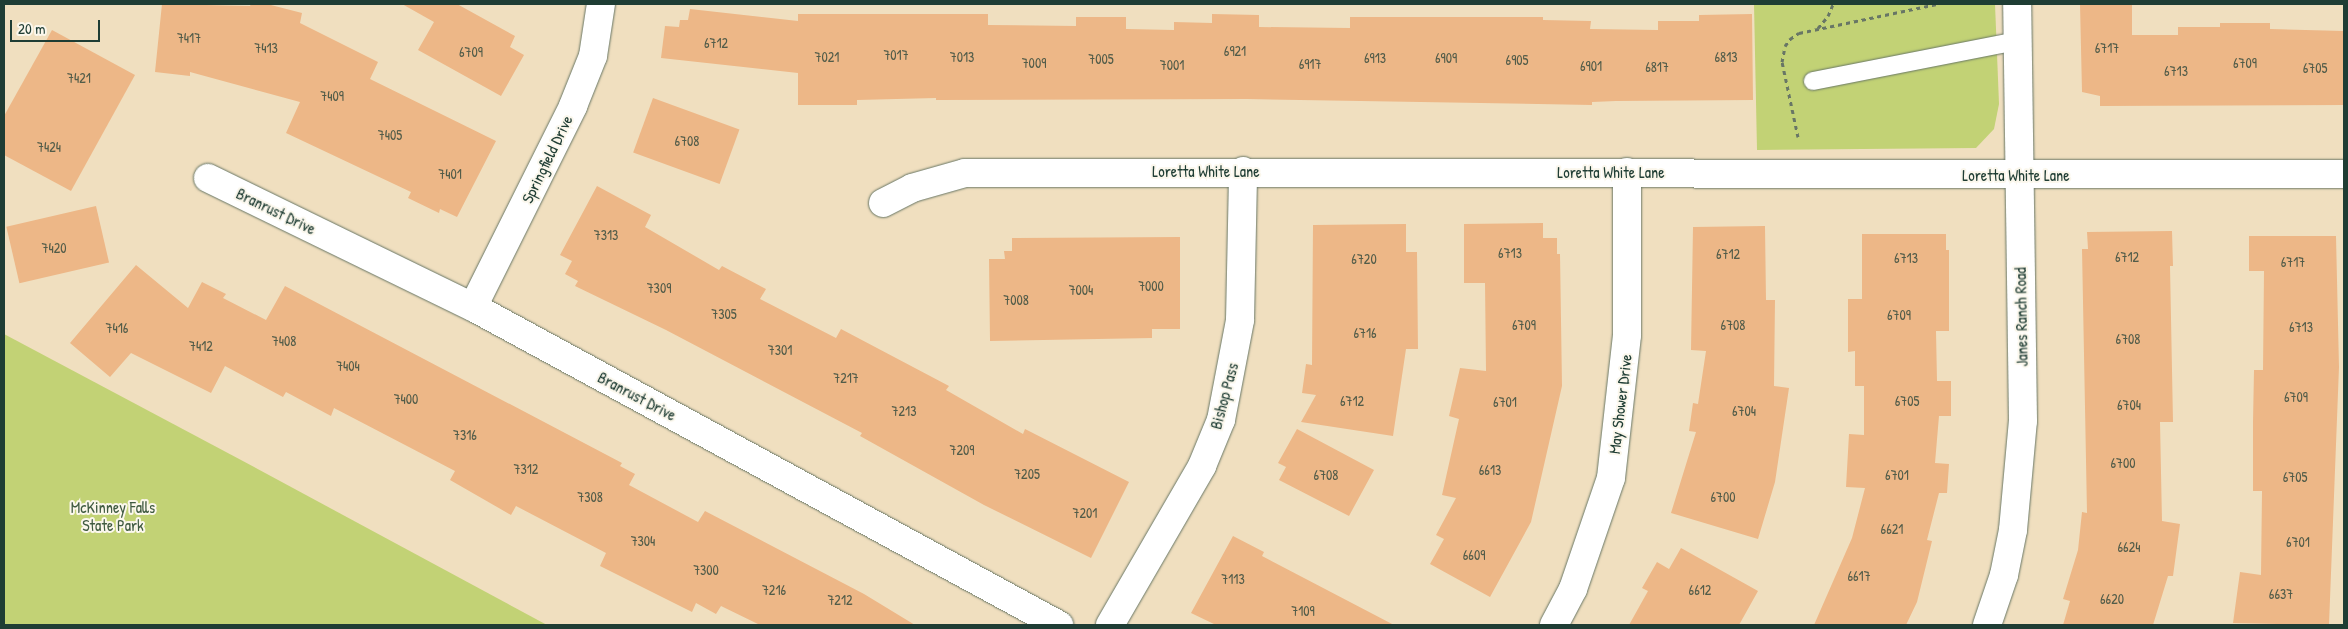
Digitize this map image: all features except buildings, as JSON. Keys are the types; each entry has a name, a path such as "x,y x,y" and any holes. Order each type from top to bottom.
{"street":[{"name":"Springfield Drive","path":"473,308 573,106 593,56 601,4"},
{"name":"Janes Ranch Road","path":"1987,625 2004,575 2020,477 2023,422 2017,4"},
{"name":"Loretta White Lane","path":"883,203 912,188 965,173 1242,171 1626,172 2018,176 2344,174"},
{"name":"Bishop Pass","path":"1110,625 1202,466 1221,420 1240,320 1242,171"},
{"name":"May Shower Drive","path":"1554,625 1573,589 1611,478 1627,335 1626,172"},
{"name":"Branrust Drive","path":"208,178 473,308 1059,625"}],"lane":[{"path":"1813,81 2017,40"}],"path":[{"path":"1817,29 1828,16 1832,4"},
{"path":"1798,137 1782,62 1785,46 1799,33 1937,4"}],"green space":[{"path":"1754,4 1995,4 1999,104 1994,129 1976,148 1757,150"},
{"name":"McKinney Falls State Park","path":"4,334 241,460 547,625 4,625"}]}
